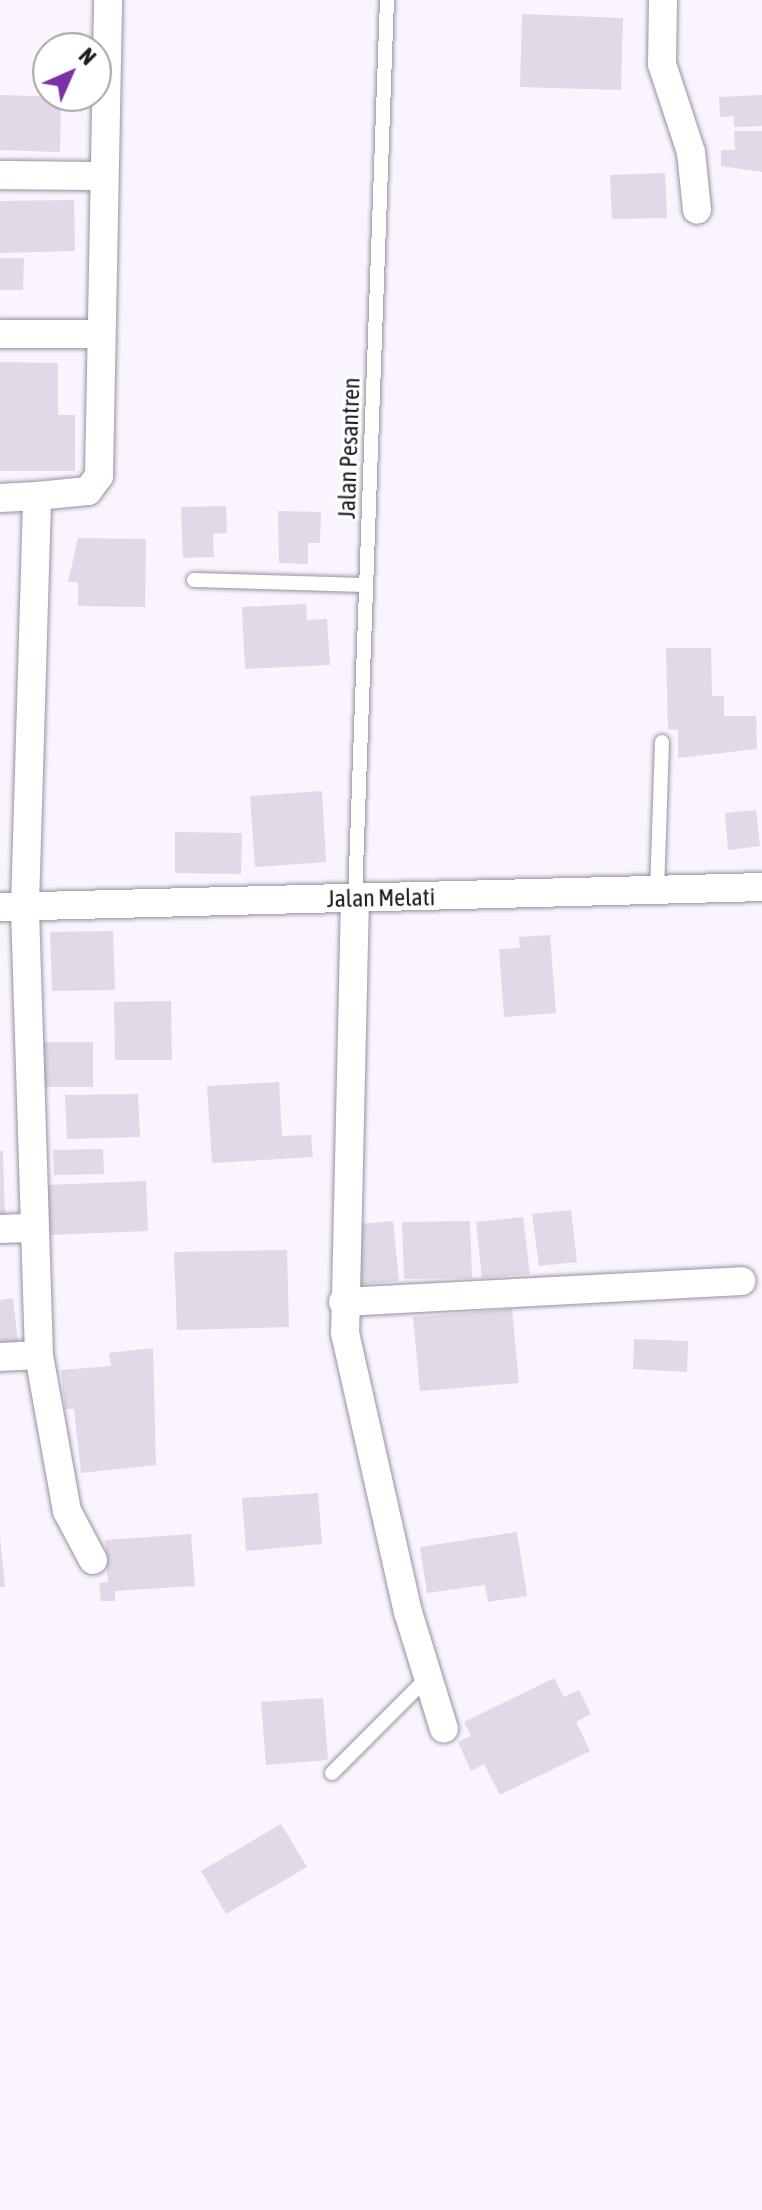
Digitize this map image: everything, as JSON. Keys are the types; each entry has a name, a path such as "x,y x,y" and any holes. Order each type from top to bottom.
{"street":[{"path":"0,498 88,491 97,482 108,0"},
{"path":"663,0 662,64 691,152 697,210"},
{"path":"0,175 104,176"},
{"path":"0,334 101,334"},
{"path":"37,496 13,906 39,1355 67,1511 93,1560"},
{"name":"Jalan Melati","path":"13,906 762,887"},
{"path":"355,898 343,1302 426,1679 444,1729"},
{"path":"0,1229 33,1228"},
{"path":"343,1302 741,1281"},
{"path":"0,1357 39,1355"}],"lane":[{"name":"Jalan Pesantren","path":"355,898 387,0"},
{"path":"194,580 366,585"},
{"path":"657,892 662,742"},
{"path":"332,1773 426,1679"}],"building":[{"path":"522,14 623,18 621,90 520,87"},
{"path":"0,95 32,96 32,112 61,112 60,152 0,150"},
{"path":"762,95 762,126 734,127 734,116 720,117 719,97"},
{"path":"734,131 762,131 762,172 721,166 721,150 735,150"},
{"path":"665,173 667,218 612,219 610,175"},
{"path":"74,200 75,251 0,253 0,201"},
{"path":"0,258 24,258 23,290 0,290"},
{"path":"0,362 58,363 58,415 75,415 75,471 0,471"},
{"path":"226,506 227,533 213,534 214,557 183,558 181,507"},
{"path":"278,511 321,512 320,543 308,543 308,564 279,563"},
{"path":"78,538 146,539 145,607 78,606 78,582 68,582"},
{"path":"306,604 307,620 327,619 330,665 245,669 242,607"},
{"path":"666,648 711,648 712,696 724,696 724,716 756,716 757,749 678,758 678,730 668,729"},
{"path":"322,791 326,862 255,867 250,796"},
{"path":"756,810 760,846 728,850 725,813"},
{"path":"175,832 242,833 241,874 175,873"},
{"path":"113,931 115,990 52,991 50,932"},
{"path":"550,935 556,1013 504,1017 499,949 520,948 519,937"},
{"path":"171,1001 172,1060 115,1060 114,1002"},
{"path":"28,1042 93,1042 93,1087 29,1087"},
{"path":"279,1082 282,1136 311,1135 313,1157 212,1163 207,1086"},
{"path":"138,1094 140,1137 67,1139 65,1095"},
{"path":"103,1149 104,1174 54,1175 53,1150"},
{"path":"0,1151 3,1151 5,1217 0,1217"},
{"path":"146,1181 148,1231 49,1235 47,1185"},
{"path":"571,1210 577,1262 539,1266 532,1214"},
{"path":"523,1217 530,1274 482,1278 476,1222"},
{"path":"393,1221 399,1281 352,1285 347,1225"},
{"path":"470,1221 472,1278 404,1279 402,1222"},
{"path":"287,1250 289,1327 177,1330 174,1252"},
{"path":"13,1298 18,1342 0,1344 0,1300"},
{"path":"512,1309 519,1383 420,1391 413,1317"},
{"path":"634,1339 688,1341 687,1372 633,1369"},
{"path":"153,1348 156,1465 81,1473 74,1409 65,1409 61,1370 111,1366 109,1353"},
{"path":"318,1493 322,1544 246,1551 242,1498"},
{"path":"517,1532 527,1596 488,1602 485,1585 427,1593 420,1547"},
{"path":"191,1534 195,1586 115,1591 115,1601 101,1601 99,1583 108,1582 105,1540"},
{"path":"0,1536 5,1587 0,1587"},
{"path":"554,1678 564,1697 579,1690 591,1714 576,1722 590,1751 500,1795 484,1764 471,1771 458,1742 471,1736 464,1722"},
{"path":"323,1698 328,1760 266,1765 261,1702"},
{"path":"281,1824 307,1867 226,1914 201,1871"}]}
